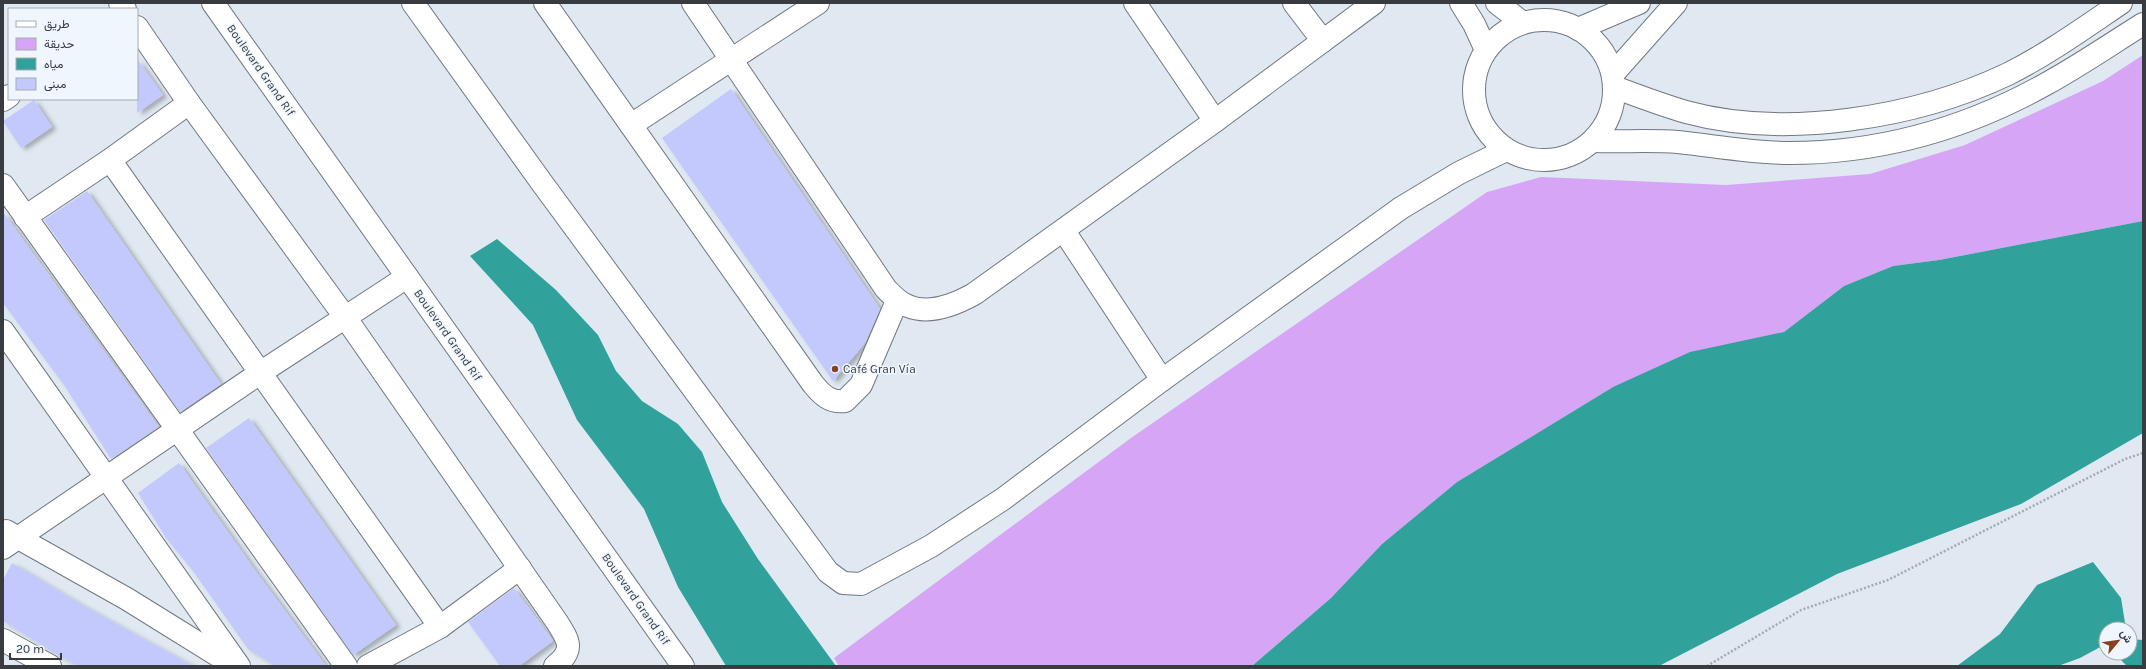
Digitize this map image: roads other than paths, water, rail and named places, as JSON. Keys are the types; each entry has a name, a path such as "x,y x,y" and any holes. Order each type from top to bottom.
{"street":[{"name":"Boulevard Grand Rif","path":"213,3 683,666"},
{"path":"413,3 542,183 805,540 835,579 852,585 869,580 931,546 991,507 1162,380 1401,208 1459,173 1506,150"},
{"path":"545,3 813,384 831,401 845,401 861,385 897,301"},
{"path":"694,3 886,289 897,301 909,307 922,309 936,308 962,301 1064,231 1374,3"},
{"path":"631,125 818,3"},
{"path":"1135,3 1215,121"},
{"path":"1294,3 1323,41"},
{"path":"1461,3 1474,24 1486,50"},
{"path":"1497,3 1523,23"},
{"path":"1578,29 1639,3"},
{"path":"1614,81 1676,3"},
{"path":"1614,81 1686,112 1718,118 1758,122 1810,124 1859,119 1911,108 1961,93 2007,74 2053,50 2121,3"},
{"path":"1542,20 1561,22 1578,29 1590,37 1600,48 1614,81 1610,113 1606,125 1594,141 1579,152 1562,159 1544,161 1526,159 1506,150 1486,131 1474,102 1474,84 1478,66 1486,50 1502,34 1523,23 1542,20"},
{"path":"1594,141 1678,142 1788,153 1865,148 1906,140 1934,133 2014,100 2046,84 2143,24"},
{"path":"138,28 189,102 345,318 563,632 568,642 568,653 555,666"},
{"path":"25,217 110,160 189,102"},
{"path":"110,160 440,627"},
{"path":"3,185 346,666"},
{"path":"1064,231 1162,380"},
{"path":"8,538 106,476 260,372 407,277"},
{"path":"3,331 240,666"},
{"path":"8,538 126,599 235,666"},
{"path":"368,666 440,627 520,568"},
{"path":"3,640 50,666"}],"water":[{"path":"2143,221 2143,433 2021,504 1837,574 1659,666 1252,666 1331,598 1382,544 1457,482 1613,387 1690,352 1784,332 1844,286 1893,266 1939,260"},
{"path":"497,239 556,290 598,335 616,371 642,401 678,424 702,452 722,502 758,559 836,666 726,666 678,587 644,509 577,420 533,325 470,256"},
{"path":"2093,562 2121,598 2125,621 2098,621 2098,648 2080,658 2058,666 1957,666 2000,634 2037,585"},
{"path":"2138,640 2143,640 2143,666 2127,666 2122,661 2138,661"}],"place":[{"name":"Café Gran Vía","path":"835,369"}]}
